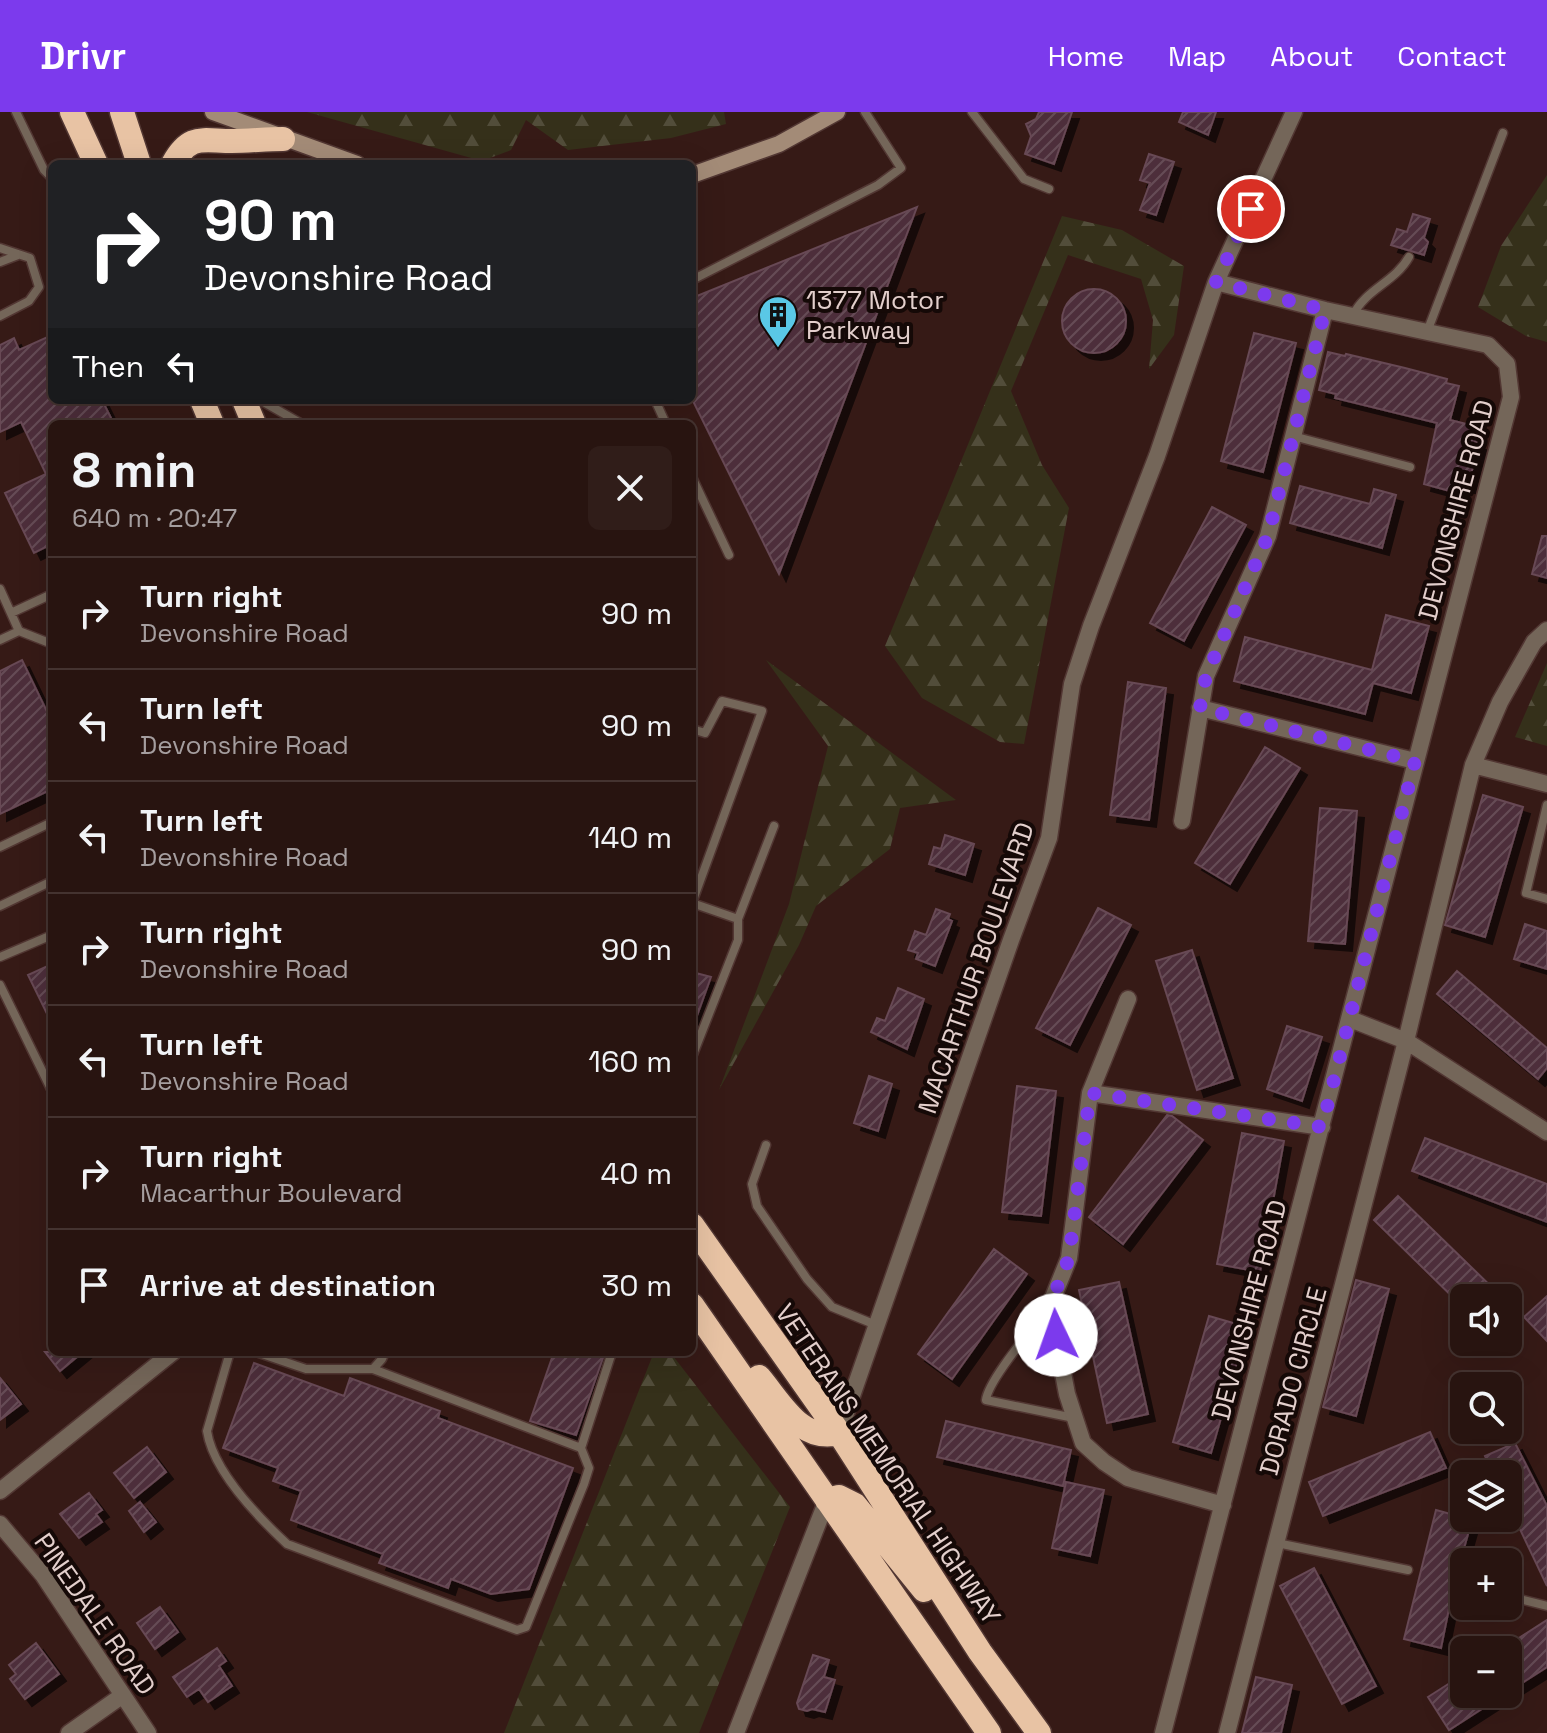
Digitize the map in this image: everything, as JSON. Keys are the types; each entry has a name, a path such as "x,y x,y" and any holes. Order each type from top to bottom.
{"highway":[{"path":"72,112 93,160"},
{"path":"122,112 138,160"},
{"path":"176,160 190,143 199,139 283,139"},
{"name":"VETERANS MEMORIAL HIGHWAY","path":"696,1231 839,1433 980,1652 1039,1733"},
{"path":"696,1307 803,1429 814,1435 839,1433"},
{"path":"696,1308 989,1733"},
{"path":"827,1500 839,1497 855,1505 1015,1700"}],"main road":[{"path":"213,112 345,160"},
{"path":"696,174 779,144 837,112"}],"street":[{"name":"MACARTHUR BOULEVARD","path":"839,1433 1049,838 1072,684 1157,456 1216,282 1294,112"},
{"name":"DEVONSHIRE ROAD","path":"1163,1733 1511,397 1507,364 1488,345 1325,310 1216,282"},
{"path":"1182,821 1206,676 1268,536 1325,310"},
{"name":"DORADO CIRCLE","path":"1227,1733 1406,1041 1473,765 1500,702 1534,642 1547,630"},
{"path":"1200,708 1415,761"},
{"path":"1473,765 1547,784"},
{"path":"1128,999 1090,1093 1069,1258 1050,1305 1067,1394 1083,1443 1128,1478 1223,1505"},
{"path":"1350,1019 1406,1041 1547,1132"},
{"path":"1090,1093 1322,1127"},
{"path":"0,1491 168,1356"},
{"path":"736,1733 827,1500"},
{"name":"PINEDALE ROAD","path":"0,1524 43,1575 148,1733"},
{"path":"69,1733 123,1695"}],"lane":[{"path":"16,112 48,174"},
{"path":"696,278 878,185 901,168 865,112"},
{"path":"972,112 1024,179 1049,189"},
{"path":"1427,332 1503,133"},
{"path":"0,248 30,258 39,287 29,301 0,316"},
{"path":"0,262 18,254"},
{"path":"1352,316 1363,299 1392,277 1409,257"},
{"path":"267,404 295,420"},
{"path":"1293,436 1410,467"},
{"path":"696,485 729,555"},
{"path":"0,589 19,631 48,642"},
{"path":"11,613 48,596"},
{"path":"0,640 19,631"},
{"path":"696,730 705,733 722,701 762,711 696,892"},
{"path":"1547,805 1526,893 1547,899"},
{"path":"0,847 48,824"},
{"path":"696,1047 738,940 738,919 774,826"},
{"path":"0,906 48,883"},
{"path":"696,904 738,919"},
{"path":"0,957 48,937"},
{"path":"0,985 48,1083"},
{"path":"766,1145 752,1184 757,1206 807,1279 832,1307 877,1326"},
{"path":"1050,1305 1000,1373 986,1400 1075,1419"},
{"path":"229,1356 207,1431 209,1445 244,1499 287,1544 517,1630 526,1627 584,1484 589,1468 581,1448 611,1356"},
{"path":"268,1356 306,1369 373,1369 581,1448"},
{"path":"373,1369 383,1356"},
{"path":"1276,1543 1408,1570"},
{"path":"1522,1600 1547,1606"}],"green space":[{"path":"307,112 724,112 726,124 671,138 568,150 526,120 511,150 478,160"},
{"path":"1547,175 1547,342 1526,336 1478,307 1501,246"},
{"path":"1062,216 1122,230 1184,266 1174,335 1149,369 1153,320 1141,279 1068,255 1011,391 1042,465 1069,508 1024,744 1000,742 922,698 885,646"},
{"path":"766,660 956,800 900,808 890,849 816,906 799,945 719,1090 789,904 828,746"},
{"path":"1547,663 1547,746 1515,737"},
{"path":"652,1356 673,1356 790,1507 699,1733 504,1733"}],"building":[{"path":"1039,112 1072,112 1054,164 1025,154 1031,136 1026,124 1036,119"},
{"path":"1183,112 1216,112 1208,135 1179,122"},
{"path":"1149,154 1174,162 1156,215 1140,210 1150,183 1140,180"},
{"name":"1377 Motor Parkway","path":"917,207 779,574 694,404 696,296"},
{"path":"1413,214 1430,219 1424,238 1428,242 1424,255 1391,245 1397,229 1407,232"},
{"path":"1094,289 1117,298 1126,321 1117,344 1094,353 1071,344 1062,321 1071,298"},
{"path":"1254,333 1296,343 1263,472 1221,461"},
{"path":"48,337 48,404 104,404 112,420 48,420 48,546 34,553 5,493 46,474 21,422 0,432 0,345 14,338 19,350"},
{"path":"1328,352 1405,368 1447,379 1446,383 1459,386 1450,420 1479,427 1475,442 1479,443 1468,486 1463,485 1461,494 1424,484 1437,423 1335,398 1336,394 1319,390"},
{"path":"1300,486 1370,504 1374,489 1396,495 1382,548 1290,523"},
{"path":"1212,507 1246,525 1184,641 1150,623"},
{"path":"1542,536 1547,536 1547,578 1532,574"},
{"path":"1386,615 1429,626 1411,693 1373,683 1365,714 1234,681 1245,637 1372,670"},
{"path":"22,660 48,714 48,791 0,814 0,671"},
{"path":"1128,682 1166,688 1149,820 1110,815"},
{"path":"1265,747 1300,768 1230,884 1195,863"},
{"path":"1483,795 1523,807 1485,937 1445,925"},
{"path":"1320,808 1357,811 1345,944 1308,941"},
{"path":"945,835 974,844 965,875 929,864 934,847 941,849"},
{"path":"1098,908 1131,925 1070,1045 1036,1028"},
{"path":"936,909 950,914 948,919 952,921 935,966 916,959 918,953 908,950 915,931 926,935"},
{"path":"1525,924 1547,931 1547,969 1514,959"},
{"path":"1192,950 1233,1078 1197,1090 1156,961"},
{"path":"48,966 48,1016 28,975"},
{"path":"1457,971 1547,1048 1547,1068 1538,1079 1437,994"},
{"path":"696,973 711,977 696,1018"},
{"path":"898,988 924,999 907,1049 871,1032 877,1018 885,1021"},
{"path":"1287,1026 1322,1037 1302,1101 1267,1089"},
{"path":"869,1076 892,1084 878,1131 854,1123"},
{"path":"1017,1086 1056,1091 1041,1216 1002,1212"},
{"path":"1167,1115 1203,1140 1123,1244 1089,1217"},
{"path":"1242,1133 1284,1141 1260,1272 1217,1264"},
{"path":"1425,1138 1547,1184 1547,1222 1412,1171"},
{"path":"1398,1196 1489,1284 1450,1284 1450,1294 1374,1220"},
{"path":"994,1249 1027,1274 952,1379 918,1354"},
{"path":"1356,1280 1389,1289 1356,1416 1323,1407"},
{"path":"1119,1282 1148,1414 1107,1423 1079,1290"},
{"path":"1547,1296 1547,1341 1524,1317"},
{"path":"1209,1316 1247,1327 1211,1453 1173,1442"},
{"path":"48,1356 78,1356 60,1371"},
{"path":"553,1356 604,1356 576,1435 530,1421"},
{"path":"254,1363 344,1396 350,1378 440,1411 438,1418 573,1468 529,1589 491,1594 451,1579 448,1588 379,1563 383,1554 291,1520 301,1491 273,1481 278,1468 223,1448"},
{"path":"0,1378 21,1404 0,1420"},
{"path":"946,1421 1071,1450 1063,1486 937,1457"},
{"path":"1430,1432 1446,1468 1323,1516 1309,1482"},
{"path":"1516,1444 1547,1506 1547,1586 1521,1532 1522,1460 1487,1460 1485,1456"},
{"path":"147,1447 166,1472 134,1498 114,1473"},
{"path":"1066,1482 1104,1490 1090,1556 1052,1548"},
{"path":"89,1493 102,1510 96,1514 102,1522 79,1538 60,1514"},
{"path":"140,1502 156,1522 144,1532 129,1511"},
{"path":"1436,1510 1450,1514 1450,1532 1469,1532 1464,1548 1450,1548 1450,1604 1441,1648 1404,1639"},
{"path":"1314,1568 1376,1686 1342,1704 1280,1586"},
{"path":"160,1607 178,1632 155,1649 137,1623"},
{"path":"1547,1620 1547,1667 1522,1683 1522,1636"},
{"path":"36,1643 59,1674 25,1699 10,1679 16,1674 9,1665"},
{"path":"217,1648 226,1661 219,1666 232,1686 208,1702 199,1689 187,1697 173,1677"},
{"path":"813,1655 829,1660 824,1677 835,1680 825,1712 799,1709 797,1703"},
{"path":"1256,1677 1292,1685 1281,1733 1242,1733"},
{"path":"1450,1683 1450,1708 1483,1708 1449,1730 1428,1697"}],"place":[{"name":"1377 Motor Parkway","path":"778,349"}],"route":[{"path":"1056,1335 1050,1305 1069,1258 1090,1093 1322,1127 1415,761 1200,708 1206,676 1268,536 1325,310 1216,282 1251,209"}]}
